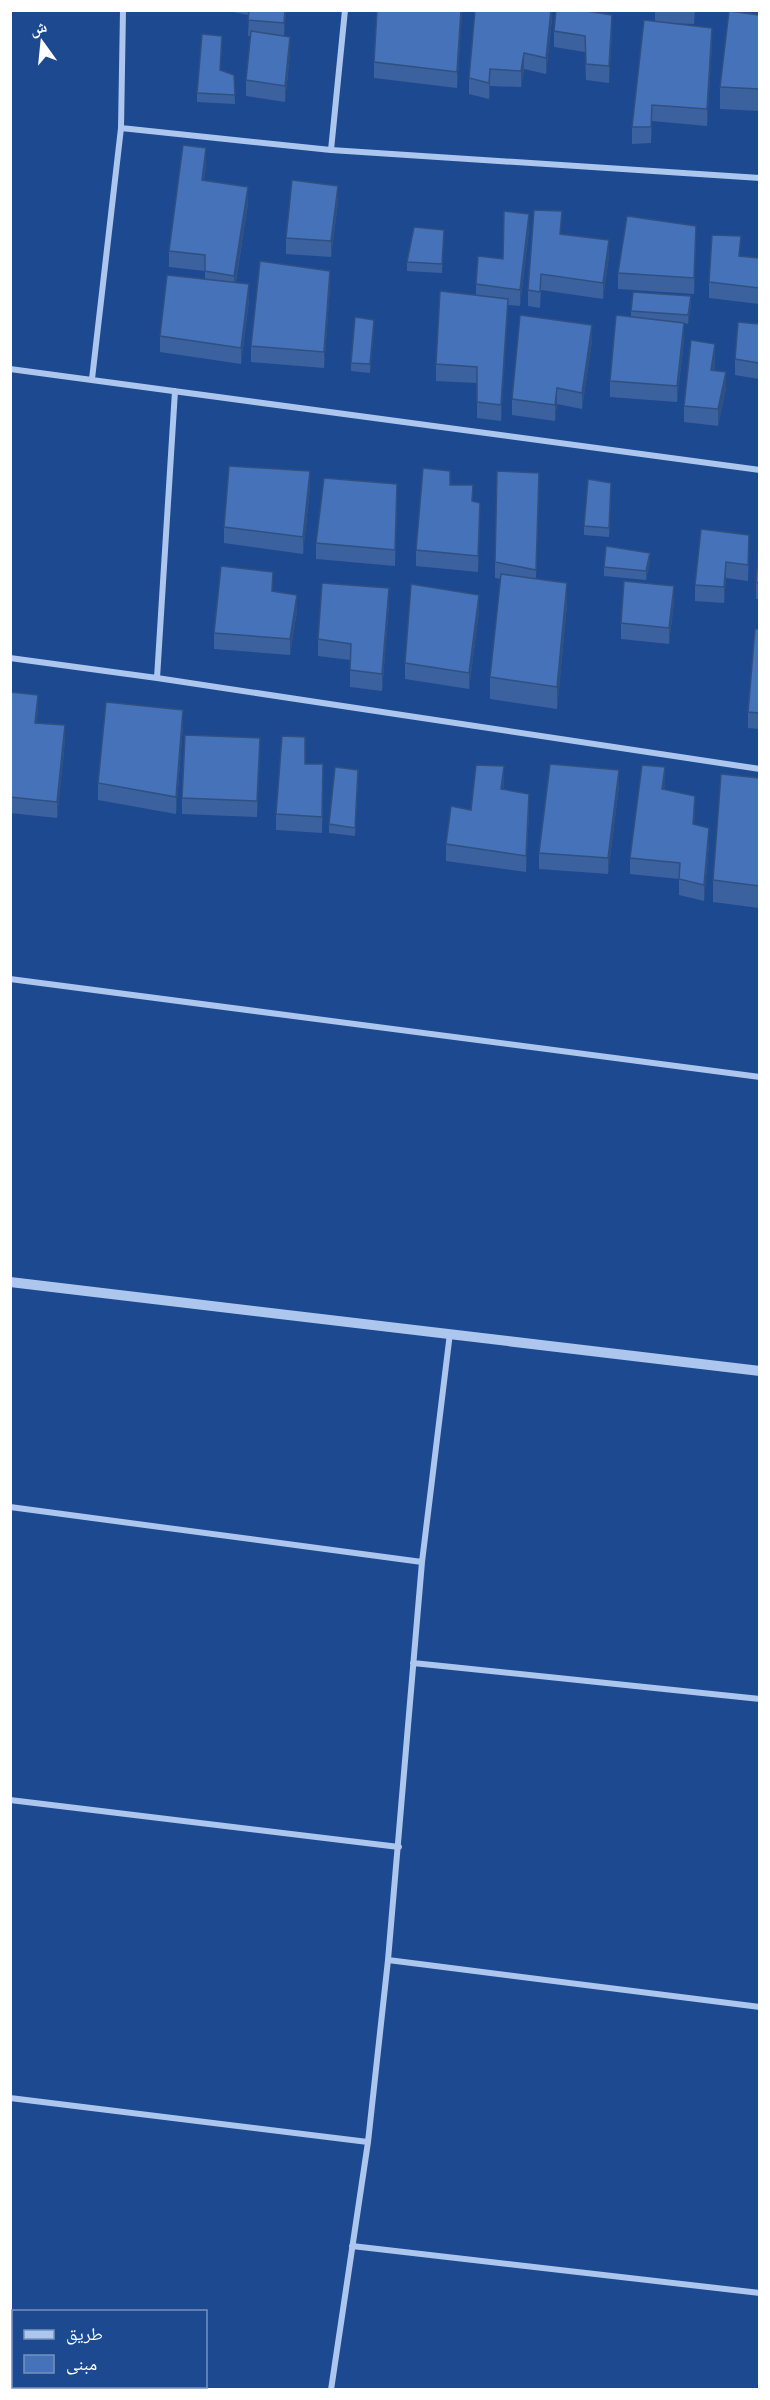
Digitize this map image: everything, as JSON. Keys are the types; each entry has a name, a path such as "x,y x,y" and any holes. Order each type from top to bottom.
{"street":[{"path":"92,379 121,128 123,10"},
{"path":"331,150 345,10"},
{"path":"121,128 331,150 759,178"},
{"path":"10,369 759,470"},
{"path":"157,678 175,392"},
{"path":"10,658 759,769"},
{"path":"10,979 759,1077"},
{"path":"10,1282 759,1371"},
{"path":"331,2390 368,2142 399,1847 422,1562 450,1333"},
{"path":"10,1507 422,1562"},
{"path":"413,1663 759,1699"},
{"path":"10,1800 399,1847"},
{"path":"388,1960 759,2007"},
{"path":"10,2098 368,2142"},
{"path":"352,2246 759,2293"}],"building":[{"path":"249,10 285,10 284,23 248,20"},
{"path":"377,10 461,10 457,72 374,62"},
{"path":"475,10 551,10 546,58 524,53 521,71 490,69 489,83 469,78"},
{"path":"556,10 580,10 612,15 609,66 586,64 585,36 554,31"},
{"path":"729,11 759,15 759,89 720,87"},
{"path":"644,20 712,28 707,109 652,105 651,127 632,127"},
{"path":"251,31 290,37 285,86 246,80"},
{"path":"202,34 222,36 220,70 234,75 235,95 197,93"},
{"path":"183,145 206,148 202,180 248,187 234,276 205,271 205,255 169,251"},
{"path":"292,180 338,186 331,241 286,238"},
{"path":"534,210 562,211 560,234 609,240 603,283 541,274 540,292 528,290"},
{"path":"504,211 529,214 520,290 476,284 478,256 503,259"},
{"path":"627,216 696,226 694,278 618,273"},
{"path":"414,227 444,230 442,264 407,262"},
{"path":"712,235 741,236 739,256 759,258 759,288 709,282"},
{"path":"260,261 330,271 324,352 251,346"},
{"path":"167,275 249,284 241,348 160,336"},
{"path":"440,291 508,299 501,405 477,402 477,367 436,364"},
{"path":"633,292 691,296 688,315 631,311"},
{"path":"520,315 592,325 582,393 557,388 555,405 512,399"},
{"path":"616,315 684,323 677,386 610,381"},
{"path":"355,317 374,320 370,364 351,363"},
{"path":"738,322 759,324 759,363 735,359"},
{"path":"691,340 715,344 711,370 726,372 718,409 684,406"},
{"path":"229,466 310,471 303,537 224,527"},
{"path":"423,468 450,471 450,485 473,485 472,501 480,503 478,556 416,550"},
{"path":"497,471 539,473 536,570 495,562"},
{"path":"324,478 397,484 395,550 316,543"},
{"path":"588,479 611,483 609,528 584,526"},
{"path":"701,529 749,535 748,565 726,562 724,587 695,585"},
{"path":"606,546 650,553 646,571 604,567"},
{"path":"759,546 759,583 756,582"},
{"path":"221,566 273,572 272,591 297,595 290,639 214,633"},
{"path":"501,574 567,583 557,687 490,677"},
{"path":"624,581 674,586 669,628 621,623"},
{"path":"322,583 389,588 382,674 350,670 351,644 318,639"},
{"path":"411,584 479,595 469,673 405,663"},
{"path":"755,629 759,629 759,713 748,712"},
{"path":"10,692 38,695 35,723 65,725 57,802 10,797"},
{"path":"106,702 183,710 176,797 98,783"},
{"path":"185,735 260,738 257,801 182,798"},
{"path":"282,736 305,737 305,764 323,764 322,817 276,814"},
{"path":"550,764 619,770 608,858 539,853"},
{"path":"476,765 504,766 501,789 529,794 526,856 446,844 451,806 471,810"},
{"path":"642,765 665,767 662,789 695,796 693,824 709,828 704,885 679,879 680,863 630,858"},
{"path":"335,767 358,770 355,828 329,824"},
{"path":"721,774 759,778 759,886 713,880"}]}
